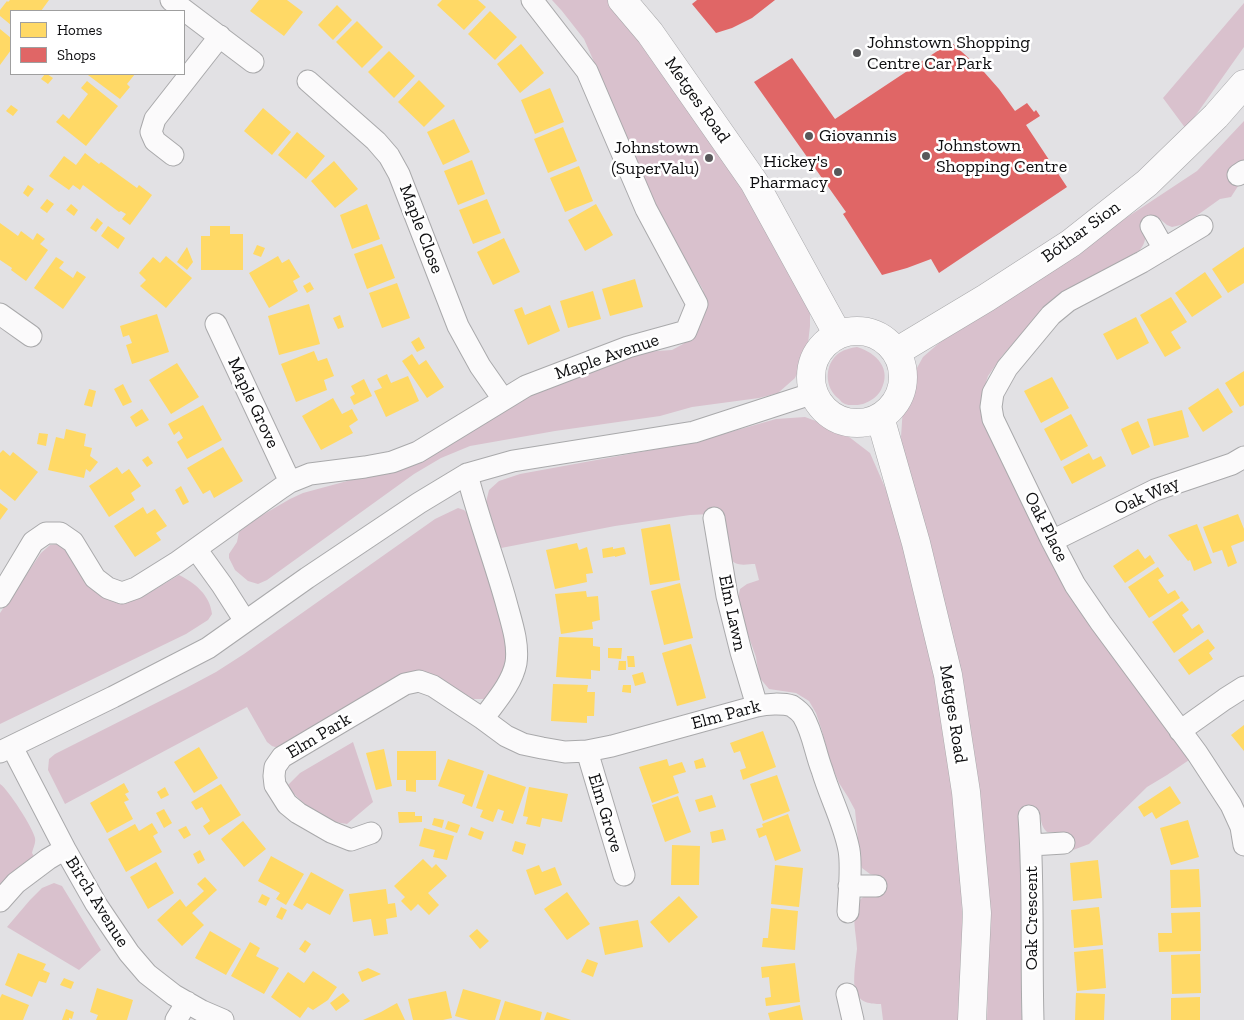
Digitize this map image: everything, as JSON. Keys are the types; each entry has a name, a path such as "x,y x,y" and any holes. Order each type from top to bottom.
{"street":[{"path":"172,0 254,62"},
{"name":"Maple Avenue","path":"0,597 33,542 46,533 60,533 73,542 95,578 108,588 122,593 136,588 176,563 290,482 310,474 392,462 418,452 526,386 610,354 686,331 697,304 646,209 587,71 532,0"},
{"name":"Metges Road","path":"622,0 650,33 754,182 838,335"},
{"path":"174,155 155,141 151,132 154,119 220,36"},
{"name":"Maple Close","path":"308,81 376,141 389,156 399,174 458,326 480,366 503,399"},
{"name":"Bóthar Sion","path":"896,352 986,298 1071,243 1147,183 1216,116 1244,84"},
{"path":"1150,226 1164,249"},
{"name":"Oak Place","path":"1202,226 1142,262 1068,300 1051,315 1007,368 993,393 991,407 993,419 1052,541 1076,585 1101,623 1197,754 1231,805 1241,827 1244,845"},
{"path":"0,314 31,336"},
{"name":"Maple Grove","path":"216,324 290,482"},
{"path":"849,331 870,332 885,340 896,352 902,370 900,393 889,410 868,422 859,423 841,420 826,412 814,393 811,383 811,372 815,358 826,343 838,335 849,331"},
{"path":"6,750 208,648 411,508 467,474 513,461 694,432 814,393"},
{"name":"Metges Road","path":"880,416 916,543 948,675 966,792 977,913 972,1020"},
{"name":"Oak Way","path":"1052,541 1155,490 1232,464 1244,457"},
{"path":"467,474 502,590 516,647 516,662 510,679 483,718"},
{"name":"Elm Lawn","path":"714,518 727,596 757,706"},
{"path":"196,549 245,621"},
{"name":"Elm Park","path":"371,833 351,840 331,832 298,813 287,804 275,785 276,767 282,757 405,684 419,682 433,686 483,718 506,736 523,744 565,752 587,751 639,739 757,706 769,704 792,706 802,715 814,742 821,769 849,851 848,912"},
{"path":"1180,731 1244,687"},
{"name":"Birch Avenue","path":"6,750 96,904 129,953 147,974 174,995 182,1011 223,1020"},
{"name":"Elm Grove","path":"587,751 624,875"},
{"name":"Oak Crescent","path":"1029,816 1033,1020"},
{"path":"1031,845 1064,842"},
{"path":"0,901 16,883 65,849"},
{"path":"849,886 876,886"},
{"path":"847,994 853,1020"}],"shaded area":[{"path":"552,0 613,0 699,113 810,306 807,352 795,378 778,393 759,398 692,407 660,416 555,431 470,446 441,458 414,474 267,580 258,584 248,581 235,570 229,558 229,554 237,542 239,532 259,517 290,499 303,493 362,477 547,388 643,352 672,350 683,344 698,330 704,310 703,290 645,190 613,105 584,39"},
{"path":"1244,3 1244,47 1186,129 1163,98"},
{"path":"1244,121 1244,160 1233,170 1242,180 1231,197 1220,199 1185,224 1172,227 1160,219 1146,226 1145,239 1139,251 1055,298 1002,356 988,376 982,395 982,414 1189,760 1147,787 1089,844 1073,850 1064,848 1063,832 1047,832 1045,830 1039,810 1025,812 1022,1020 987,1020 988,940 904,466 901,437 903,407 912,377 923,357 946,337 1197,171"},
{"path":"857,347 871,353 881,363 885,375 884,382 876,397 862,404 848,405 844,404 831,389 828,383 828,369 839,353"},
{"path":"805,417 840,430 870,453 887,492 909,557 940,689 960,852 964,972 963,1020 883,1020 881,1004 863,1001 856,992 854,983 857,949 855,910 857,903 862,898 870,895 881,895 882,877 870,874 862,868 855,810 839,783 831,764 816,713 809,701 796,693 769,689 759,677 756,657 738,598 740,589 747,584 759,580 755,564 735,563 729,555 723,511 615,526 501,548 486,502 489,490 499,481 520,474 695,442 776,419"},
{"path":"458,508 468,514 489,572 507,647 507,661 504,673 491,694 485,699 469,699 437,679 278,748 267,742 247,707 65,804 48,770 49,759 55,754 216,672 435,519"},
{"path":"58,544 65,546 132,600 144,596 179,575 201,590 211,607 212,614 208,620 186,634 0,724 0,613 41,553 50,545"},
{"path":"353,742 373,802 347,824 329,820 315,812 296,796 288,785 300,773"},
{"path":"0,784 9,793 30,826 35,840 32,853 35,858 0,886"},
{"path":"54,883 62,886 101,950 79,970 7,927 42,888"}],"building: Homes":[{"path":"10,0 49,0 42,10 10,10 10,24 0,16 0,10"},
{"path":"259,0 287,0 303,12 284,36 250,11"},
{"path":"442,0 478,0 486,7 464,30 437,5"},
{"path":"337,5 352,20 333,40 318,25"},
{"path":"490,11 517,37 495,60 468,34"},
{"path":"357,21 383,47 362,68 336,42"},
{"path":"0,29 10,37 10,51 0,65"},
{"path":"521,44 544,73 520,93 497,64"},
{"path":"389,51 415,76 394,98 368,72"},
{"path":"44,75 53,78 48,84 41,79"},
{"path":"88,75 134,75 127,84 130,87 120,99"},
{"path":"419,80 445,106 424,127 398,102"},
{"path":"87,81 118,106 86,146 56,122 63,114 69,119 88,94 81,88"},
{"path":"550,88 564,122 535,134 521,100"},
{"path":"11,105 18,110 13,116 6,111"},
{"path":"263,108 291,132 272,155 244,131"},
{"path":"454,119 470,152 443,165 427,132"},
{"path":"563,127 577,161 548,173 534,139"},
{"path":"297,132 325,156 306,179 278,155"},
{"path":"85,153 137,188 139,185 152,195 130,225 122,219 126,214 121,211 119,212 83,185 80,190 73,185 69,190 49,176 64,156 76,165"},
{"path":"472,160 485,194 458,205 444,171"},
{"path":"334,161 358,189 335,208 311,181"},
{"path":"579,166 593,201 565,212 550,178"},
{"path":"28,185 34,189 28,197 23,193"},
{"path":"47,199 54,204 47,213 40,208"},
{"path":"487,199 501,233 473,244 459,210"},
{"path":"71,204 78,210 74,216 66,210"},
{"path":"367,204 380,239 352,249 340,215"},
{"path":"596,204 613,235 585,251 568,220"},
{"path":"97,218 103,223 96,232 90,228"},
{"path":"0,223 18,236 21,231 33,240 37,233 45,239 40,244 48,250 26,281 0,260"},
{"path":"108,226 125,238 118,249 101,236"},
{"path":"210,226 230,226 230,234 243,234 243,270 201,270 201,236 210,236"},
{"path":"504,238 520,272 493,285 477,252"},
{"path":"382,244 395,278 367,289 354,254"},
{"path":"257,245 265,248 261,257 253,254"},
{"path":"187,247 193,262 187,270 177,262"},
{"path":"1244,247 1244,283 1228,293 1212,269"},
{"path":"166,256 192,278 166,308 140,286 146,280 139,273 153,257 160,263"},
{"path":"278,256 282,263 289,259 300,277 293,281 298,291 269,308 249,273"},
{"path":"56,257 64,262 59,268 73,278 77,271 86,277 63,309 34,288"},
{"path":"1205,272 1222,297 1192,317 1175,293"},
{"path":"635,279 643,307 610,316 602,289"},
{"path":"310,282 314,289 307,293 303,286"},
{"path":"397,283 410,318 382,328 369,293"},
{"path":"593,291 601,319 568,328 560,301"},
{"path":"1171,297 1187,322 1171,332 1181,348 1165,357 1140,315"},
{"path":"309,304 320,344 279,355 268,316"},
{"path":"550,305 560,331 528,345 514,310 522,307 525,315"},
{"path":"157,314 169,352 132,364 126,345 132,343 129,335 123,337 120,326"},
{"path":"340,315 344,327 338,329 333,318"},
{"path":"1136,317 1149,343 1117,360 1103,334"},
{"path":"419,337 425,348 417,352 411,342"},
{"path":"314,351 318,361 327,358 334,376 324,380 327,390 296,402 281,364"},
{"path":"412,354 419,365 426,360 444,387 427,398 402,361"},
{"path":"177,363 199,397 171,414 149,380"},
{"path":"1244,371 1244,405 1240,407 1225,383"},
{"path":"387,374 391,383 408,376 419,401 386,417 374,391 382,388 377,379"},
{"path":"1052,377 1069,408 1041,423 1024,391"},
{"path":"364,379 372,396 354,405 350,397 355,394 351,386"},
{"path":"123,384 132,402 123,406 114,389"},
{"path":"1218,388 1233,412 1203,432 1188,408"},
{"path":"89,389 96,391 92,407 84,405"},
{"path":"333,398 342,414 352,409 358,420 349,426 353,433 321,450 302,416"},
{"path":"203,405 222,440 187,459 177,442 183,438 179,431 174,435 168,424"},
{"path":"142,409 149,420 136,427 130,417"},
{"path":"1182,410 1189,437 1154,446 1147,419"},
{"path":"1071,414 1088,446 1061,461 1044,429"},
{"path":"1138,421 1150,447 1132,455 1121,429"},
{"path":"66,429 86,434 84,446 92,448 90,456 98,462 90,472 86,469 84,478 48,470 56,437 64,439"},
{"path":"39,433 48,434 46,446 37,444"},
{"path":"223,447 243,481 214,498 210,490 203,494 187,468"},
{"path":"3,450 10,456 13,452 38,472 15,501 0,489 0,453"},
{"path":"1089,453 1093,460 1101,456 1106,466 1072,484 1063,467"},
{"path":"148,456 153,463 147,467 142,460"},
{"path":"117,467 122,474 129,469 141,486 131,493 135,500 109,517 89,486"},
{"path":"181,486 189,502 183,505 175,490"},
{"path":"0,503 8,509 0,520"},
{"path":"143,507 147,514 155,509 167,526 156,533 161,540 135,557 114,526"},
{"path":"1238,514 1244,529 1244,541 1231,546 1237,563 1228,567 1222,550 1213,553 1203,527"},
{"path":"670,524 680,580 650,585 641,529"},
{"path":"1197,524 1212,563 1194,571 1190,560 1188,561 1168,535"},
{"path":"577,543 579,550 587,547 593,573 586,574 587,582 555,589 546,550"},
{"path":"613,547 613,549 624,547 626,554 603,558 602,549"},
{"path":"1138,549 1145,559 1150,555 1155,563 1125,583 1113,566"},
{"path":"1158,567 1164,576 1158,580 1168,594 1175,590 1180,598 1149,618 1128,587"},
{"path":"680,583 693,638 664,645 651,591"},
{"path":"586,591 587,597 598,596 600,620 592,622 593,629 561,634 555,594"},
{"path":"1182,601 1189,610 1182,615 1192,629 1199,624 1204,632 1174,653 1152,622"},
{"path":"559,637 593,638 593,646 600,647 600,671 591,670 591,679 556,677"},
{"path":"1208,639 1215,648 1209,653 1213,659 1189,675 1178,660"},
{"path":"691,644 706,698 677,706 662,653"},
{"path":"608,648 622,648 621,659 608,658"},
{"path":"627,656 634,656 635,667 628,667"},
{"path":"619,661 626,661 626,670 618,670"},
{"path":"643,672 646,683 635,686 632,675"},
{"path":"553,684 588,685 587,692 595,692 594,716 587,716 587,723 551,721"},
{"path":"623,685 631,685 631,693 622,692"},
{"path":"1244,725 1244,751 1231,735"},
{"path":"763,731 776,767 743,780 740,770 746,768 740,751 734,753 730,743"},
{"path":"199,747 218,778 194,793 174,762"},
{"path":"384,749 392,786 376,790 366,753"},
{"path":"397,751 436,751 436,780 416,780 416,792 406,791 406,780 397,780"},
{"path":"703,758 706,767 696,769 694,761"},
{"path":"448,759 484,771 472,807 462,803 465,795 438,786"},
{"path":"667,759 669,766 682,762 686,772 673,776 679,793 652,803 639,767"},
{"path":"488,774 526,787 513,824 501,820 504,811 498,809 493,822 480,817 483,810 476,808"},
{"path":"777,775 790,811 763,821 750,784"},
{"path":"124,783 129,792 125,794 129,800 124,802 133,819 107,833 90,803"},
{"path":"221,784 241,815 209,835 203,826 210,821 202,807 196,810 191,802"},
{"path":"1170,786 1181,803 1156,819 1152,812 1144,817 1138,807"},
{"path":"165,787 169,795 161,799 157,792"},
{"path":"529,787 568,794 562,822 542,818 540,827 526,824 528,817 523,816"},
{"path":"712,795 716,807 699,812 695,800"},
{"path":"678,796 691,832 665,842 652,805"},
{"path":"164,809 172,823 164,828 156,813"},
{"path":"398,812 415,812 415,816 422,816 422,822 399,823"},
{"path":"788,814 801,851 775,861 766,835 759,838 756,829 763,827 762,824"},
{"path":"434,818 444,820 442,828 432,825"},
{"path":"1188,820 1199,857 1171,865 1160,828"},
{"path":"243,821 266,849 244,867 221,839"},
{"path":"448,821 460,825 457,833 445,829"},
{"path":"152,823 158,833 153,836 162,852 126,872 108,839 135,824 139,831"},
{"path":"186,826 191,835 184,839 178,830"},
{"path":"471,827 484,832 481,840 468,835"},
{"path":"424,828 454,836 447,860 433,857 435,850 419,846"},
{"path":"723,829 726,840 712,843 710,832"},
{"path":"515,841 526,844 523,855 512,851"},
{"path":"672,845 700,846 699,885 671,885"},
{"path":"200,850 205,860 198,864 193,854"},
{"path":"271,856 304,874 286,905 276,899 280,893 258,881"},
{"path":"423,859 432,868 436,864 447,876 428,893 439,905 429,915 418,904 411,911 401,901 405,897 394,886"},
{"path":"1098,860 1102,898 1073,901 1070,863"},
{"path":"156,862 174,893 148,909 130,877"},
{"path":"539,865 542,872 555,867 562,885 535,895 526,870"},
{"path":"775,865 803,868 799,907 771,904"},
{"path":"1199,869 1201,907 1171,908 1170,870"},
{"path":"311,872 344,890 330,915 307,903 302,910 293,905"},
{"path":"205,877 217,890 192,913 204,925 182,946 157,920 180,899 186,907 204,891 197,884"},
{"path":"386,889 388,904 395,903 397,917 386,919 388,934 374,936 371,919 353,922 349,894"},
{"path":"567,892 590,924 567,940 544,909"},
{"path":"262,894 270,898 266,906 258,902"},
{"path":"679,896 698,917 669,943 650,922"},
{"path":"281,907 287,910 282,920 276,917"},
{"path":"1099,907 1103,945 1074,948 1071,910"},
{"path":"771,908 798,911 795,950 762,947 763,938 768,938"},
{"path":"1200,912 1201,951 1159,952 1158,933 1172,933 1171,913"},
{"path":"638,920 643,947 605,955 599,927"},
{"path":"477,929 489,941 480,949 469,936"},
{"path":"210,931 241,949 226,975 195,958"},
{"path":"305,940 311,944 305,953 299,949"},
{"path":"250,942 260,948 256,956 279,968 264,994 231,976"},
{"path":"1103,949 1106,988 1077,991 1074,952"},
{"path":"18,953 46,964 43,970 50,973 46,983 39,981 32,997 5,985"},
{"path":"1200,954 1201,993 1172,994 1171,955"},
{"path":"587,959 598,963 593,977 581,972"},
{"path":"795,963 800,1002 766,1006 765,998 771,997 769,977 762,978 761,967"},
{"path":"368,968 381,974 362,982 358,972"},
{"path":"313,971 337,987 328,1000 313,1010 308,1007 300,1018 271,997 288,972 304,983"},
{"path":"64,978 74,982 71,989 60,985"},
{"path":"97,988 133,1000 127,1020 96,1020 98,1015 90,1012"},
{"path":"463,989 501,1000 495,1020 469,1020 455,1016"},
{"path":"446,991 452,1018 443,1020 413,1020 408,999"},
{"path":"343,993 350,1001 336,1011 330,1003"},
{"path":"1076,993 1105,994 1104,1020 1075,1020"},
{"path":"2,994 29,1005 23,1020 0,1020 0,998"},
{"path":"1200,997 1200,1020 1171,1020 1171,998"},
{"path":"505,1001 542,1012 540,1020 499,1020"},
{"path":"397,1003 405,1020 363,1020 381,1012"},
{"path":"800,1005 803,1020 770,1020 768,1013"},
{"path":"66,1009 74,1012 72,1019 62,1020"},
{"path":"547,1012 571,1020 544,1020"}],"building: Shops":[{"path":"697,0 775,0 752,18 732,28 716,33 692,4"},
{"name":"Johnstown Shopping Centre","path":"951,42 984,72 1015,111 1027,103 1034,112 1036,110 1040,116 1026,125 1067,187 939,273 931,259 882,275 843,214 846,212 754,82 792,58 835,119"}],"place":[{"name":"Johnstown Shopping Centre Car Park","path":"857,53"},
{"name":"Giovannis","path":"809,136"},
{"name":"Johnstown Shopping Centre","path":"926,156"},
{"name":"Johnstown (SuperValu)","path":"709,158"},
{"name":"Hickey's Pharmacy","path":"838,172"}]}
